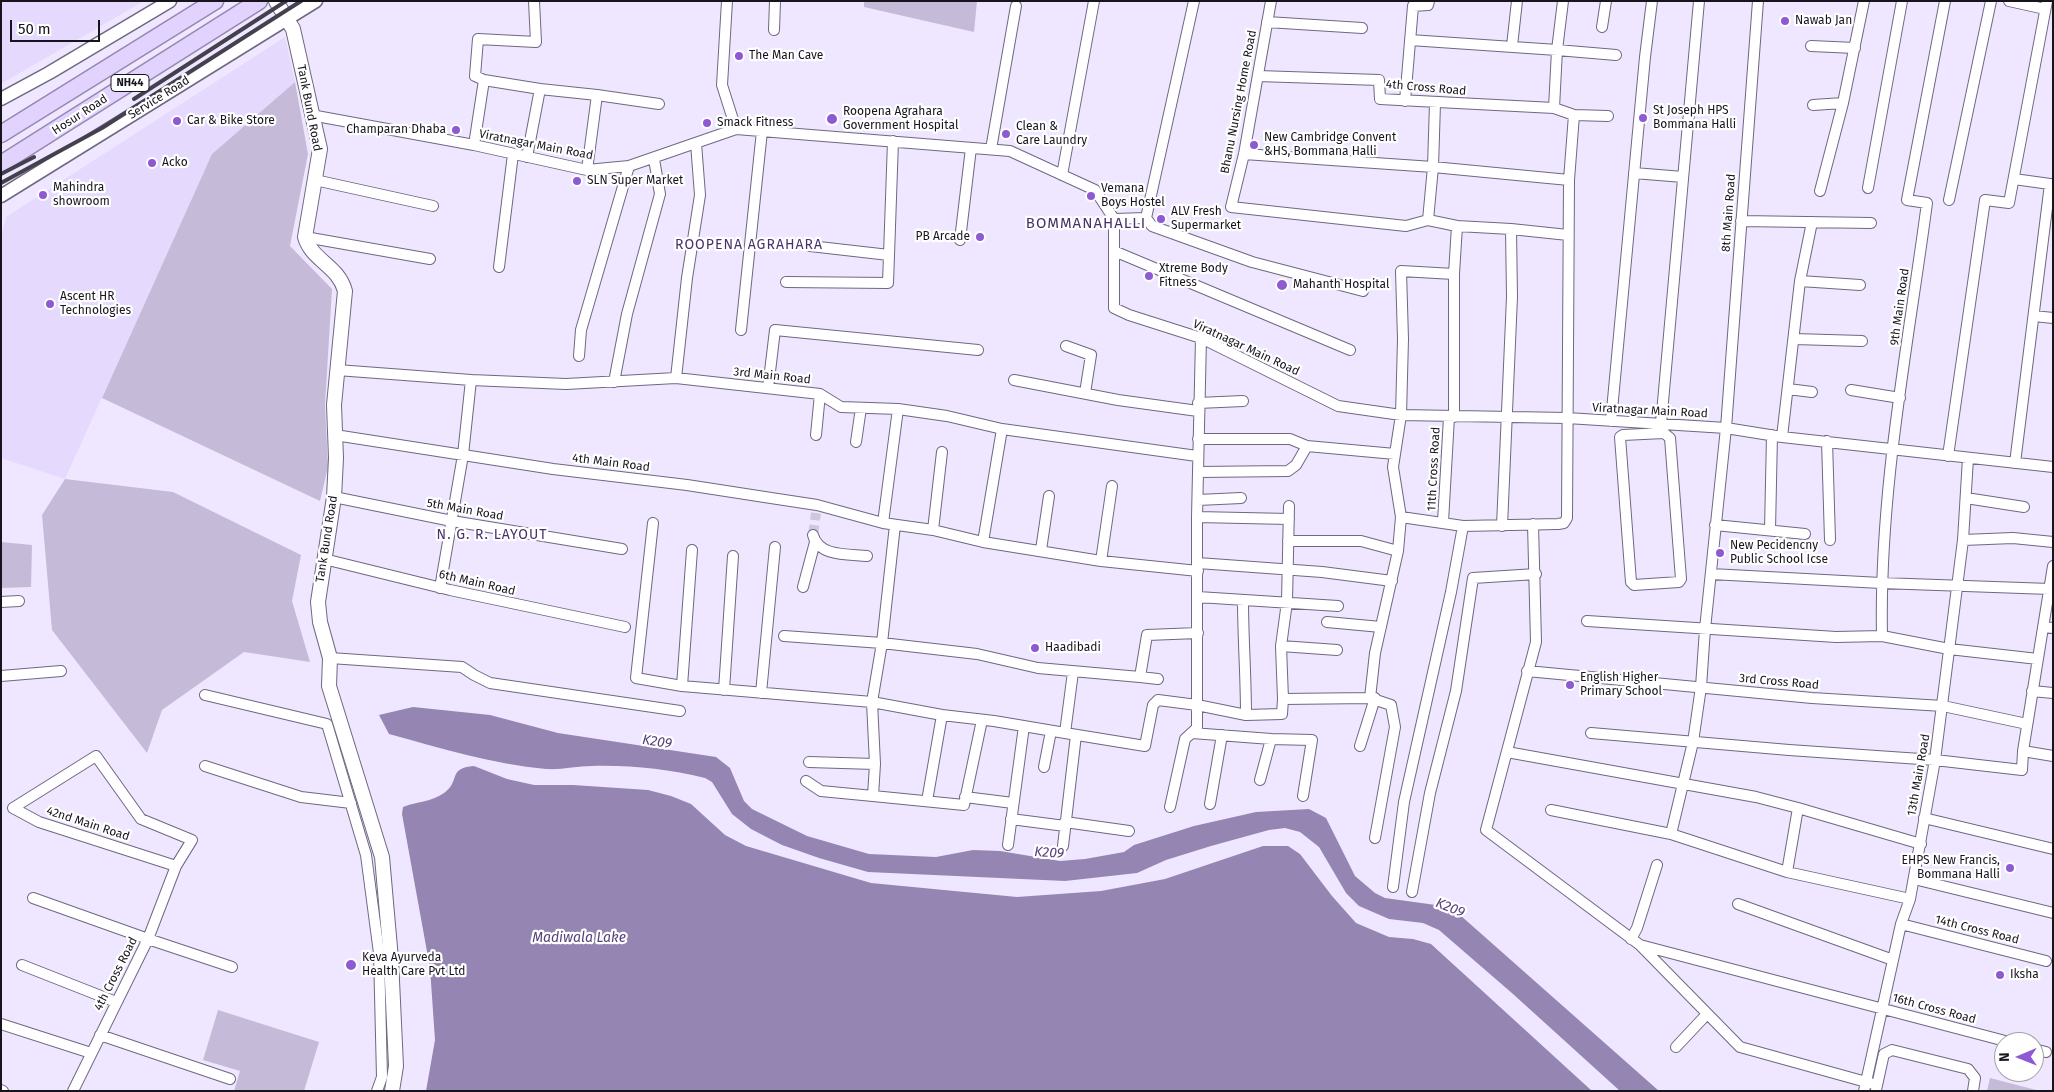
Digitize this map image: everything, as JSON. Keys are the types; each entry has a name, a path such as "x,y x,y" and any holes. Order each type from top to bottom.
{"highway":[{"name":"Hosur Road","path":"1,134 215,1"},
{"name":"Hosur Road","path":"1,164 259,1"}],"main road":[{"name":"Tank Bund Road","path":"276,1 293,29 320,149 305,237 308,247 339,274 345,291 334,405 334,497 318,602 320,622 330,658 329,686 382,857 391,959 396,1066 392,1091"}],"street":[{"path":"1,98 49,73 170,1"},
{"name":"Service Road","path":"1,196 316,1"},
{"path":"534,1 536,42 478,39 475,76 484,80 540,90 597,95 659,104"},
{"path":"727,1 722,84 736,128"},
{"path":"774,1 774,30"},
{"path":"1062,175 1094,1"},
{"path":"1194,1 1146,218 1152,226 1252,262 1364,291"},
{"name":"Bhanu Nursing Home Road","path":"1271,1 1244,154 1231,207 1406,226 1428,220"},
{"path":"1512,46 1517,1"},
{"path":"1554,108 1563,1"},
{"path":"1602,27 1606,1"},
{"path":"1611,421 1652,1"},
{"path":"1661,424 1699,1"},
{"name":"8th Main Road","path":"1671,834 1693,742 1701,687 1715,525 1726,428 1758,1"},
{"path":"1820,191 1843,103 1864,1"},
{"path":"1868,188 1902,1"},
{"name":"9th Main Road","path":"1882,636 1881,583 1893,450 1927,203 1907,200 1945,1"},
{"path":"1949,200 1991,1"},
{"path":"1948,456 1985,200 2009,203 2046,5 2009,1"},
{"path":"1405,101 1414,6 1428,3"},
{"path":"991,149 1016,6"},
{"path":"1267,22 1362,28"},
{"path":"1410,40 1616,55"},
{"path":"1811,46 1855,48"},
{"name":"4th Cross Road","path":"1258,76 1379,80 1380,99 1554,108 1574,114 1608,116"},
{"path":"474,145 484,80"},
{"path":"527,156 540,90"},
{"path":"587,170 597,95"},
{"path":"1435,103 1433,167 1428,220 1457,226 1568,235"},
{"path":"1814,105 1843,103"},
{"name":"Viratnagar Main Road","path":"311,114 474,145 587,170 629,166 654,159 736,128 1010,151 1094,190 1114,219 1114,308 1129,315 1201,338 1338,406 1401,416 1567,418 1611,421 1647,428 1661,424 1726,428 1893,450 2053,467"},
{"path":"1401,517 1462,526 1502,526 1564,522 1567,518 1568,235 1569,180 1574,114"},
{"path":"741,330 762,131"},
{"path":"786,282 888,283 894,141"},
{"path":"676,378 687,278 700,195 696,144"},
{"path":"960,240 971,148"},
{"path":"499,267 513,154"},
{"path":"1244,154 1433,167 1569,180"},
{"path":"614,382 627,314 660,194 654,159"},
{"path":"579,356 581,330 629,166"},
{"path":"1634,173 1683,178"},
{"path":"2014,179 2052,184 2015,463"},
{"path":"315,180 433,206"},
{"path":"1114,219 1146,218"},
{"path":"1741,221 1871,223"},
{"path":"1770,530 1777,436 1788,389 1800,282 1812,222"},
{"name":"11th Cross Road","path":"1443,522 1452,417 1454,274 1457,226"},
{"path":"1502,526 1512,297 1511,229"},
{"path":"305,237 430,259"},
{"path":"810,246 889,255"},
{"path":"1114,251 1350,350"},
{"path":"1360,746 1372,698 1381,627 1398,551 1401,517 1393,467 1401,416 1403,339 1401,271 1454,274"},
{"path":"1800,282 1860,285"},
{"path":"2034,316 2053,318"},
{"path":"768,388 775,330 978,350"},
{"path":"1170,808 1185,739 1197,728 1198,407 1201,338"},
{"path":"1794,339 1862,341"},
{"path":"1066,346 1091,355 1085,394"},
{"name":"3rd Main Road","path":"337,370 471,380 566,384 676,378 820,394 841,407 898,409 947,416 1002,429 1198,456"},
{"path":"440,588 463,455 471,380"},
{"path":"1014,380 1085,394 1198,407 1243,401"},
{"path":"1788,389 1812,392"},
{"path":"1852,390 1900,398"},
{"path":"816,435 820,394"},
{"path":"856,442 860,408"},
{"path":"883,523 898,409"},
{"path":"1647,428 1670,438 1680,578 1679,582 1634,585 1631,582 1620,437 1647,428"},
{"path":"983,542 1002,429"},
{"name":"4th Main Road","path":"335,435 553,469 687,485 883,523 933,530 983,542 1101,561 1198,567 1287,569 1392,581"},
{"path":"1198,440 1290,439 1307,446 1395,454"},
{"path":"1827,441 1830,540"},
{"path":"1198,472 1288,471 1296,465 1307,446"},
{"path":"933,530 942,452"},
{"name":"13th Main Road","path":"1865,1087 1901,924 1910,899 1935,760 1963,540 1968,458"},
{"path":"1101,561 1112,486"},
{"path":"1041,550 1049,496"},
{"name":"5th Main Road","path":"334,497 452,521 622,550"},
{"path":"1198,500 1241,498"},
{"path":"1966,498 2024,507"},
{"path":"653,523 636,678 682,686 872,702 942,715 1065,732 1145,746 1153,705 1158,700 1197,705 1246,715 1282,714 1281,646 1287,602 1289,506"},
{"path":"1197,517 1289,519"},
{"path":"1533,524 1536,574 1536,642 1486,830 1640,945 1740,1047 1865,1087 1877,1088 1884,1054 1892,1050 1972,1072 1975,1078 1973,1091"},
{"path":"873,796 875,764 872,702 882,643 895,525"},
{"path":"1715,525 1805,534"},
{"path":"1393,887 1404,802 1450,592 1462,526"},
{"path":"803,587 814,538 820,549 867,556"},
{"path":"1963,540 2013,538 2053,542"},
{"path":"1288,541 1361,541 1398,551"},
{"path":"761,693 775,547"},
{"path":"682,686 692,550"},
{"path":"724,690 733,556"},
{"name":"6th Main Road","path":"324,559 440,588 625,627"},
{"path":"1592,733 1935,760 2022,770 2026,724 2032,691 2038,659 2048,627 2053,566"},
{"path":"1412,892 1430,793 1456,691 1473,578 1536,574"},
{"path":"1711,574 2050,589"},
{"path":"1198,597 1338,606"},
{"path":"1243,600 1246,715"},
{"path":"1,602 19,601"},
{"path":"1586,621 1836,637 1882,636 1949,649 2038,659"},
{"path":"1327,622 1381,627"},
{"path":"1140,677 1147,635 1198,633"},
{"path":"784,636 882,643 977,654 1038,668 1158,679"},
{"path":"1281,646 1336,650"},
{"path":"330,658 462,667 490,683 680,711"},
{"path":"1,676 61,671"},
{"path":"1065,732 1073,672"},
{"name":"3rd Cross Road","path":"1527,672 1812,698 1943,706 2026,724"},
{"path":"2032,691 2053,693"},
{"path":"205,694 327,724 366,855 379,953 382,1077 377,1091"},
{"path":"1283,699 1372,698 1391,705 1395,727 1375,838"},
{"path":"927,801 942,715"},
{"path":"806,781 821,791 964,805 982,720"},
{"path":"1008,845 1024,726"},
{"path":"1044,767 1051,731"},
{"path":"1192,733 1312,740 1303,796"},
{"path":"1063,846 1076,735"},
{"path":"1210,804 1222,735"},
{"path":"1260,780 1271,739"},
{"path":"2023,751 2053,756"},
{"path":"1507,752 1756,797 1921,844"},
{"name":"42nd Main Road","path":"96,756 141,819 192,840 176,866 40,822 13,808 96,756"},
{"path":"809,762 875,764"},
{"path":"205,766 301,796 351,803"},
{"path":"965,797 1013,803"},
{"path":"1787,872 1798,808"},
{"path":"1551,810 1671,834 1787,872 1910,899"},
{"path":"1924,818 2053,849"},
{"path":"1011,819 1128,831"},
{"path":"1631,938 1637,928 1657,865"},
{"name":"4th Cross Road","path":"74,1091 148,939 176,866"},
{"path":"1914,879 2053,913"},
{"path":"33,898 232,967"},
{"path":"1738,904 1893,960"},
{"name":"14th Cross Road","path":"1901,924 2046,961"},
{"name":"16th Cross Road","path":"1640,945 1994,1038"},
{"path":"22,966 116,1002"},
{"path":"1676,1047 1707,1014"},
{"path":"1,1024 91,1053"},
{"path":"100,1035 230,1078"}],"shaded area":[{"path":"1,1 144,1 1,84"},
{"path":"864,1 977,1 974,32 864,7"},
{"path":"285,37 295,82 212,154 65,479 1,458 1,238 6,217"},
{"path":"295,82 308,154 290,246 332,289 325,405 328,467 320,501 102,398 212,154"},
{"path":"65,479 173,492 301,555 292,601 310,662 244,652 162,710 147,753 52,630 42,515"},
{"path":"1,542 32,545 31,587 1,588"},
{"path":"218,1010 319,1042 304,1091 234,1091 240,1071 203,1060"},
{"path":"1990,1078 1994,1079 1994,1082 2005,1082 2040,1091 1987,1091"}],"water":[{"path":"413,707 490,715 558,733 716,757 730,768 744,801 752,809 807,836 869,854 936,857 973,850 1000,851 1060,861 1085,859 1124,852 1134,845 1194,826 1256,812 1309,809 1326,818 1355,876 1375,893 1385,898 1443,906 1460,915 1659,1091 1620,1091 1439,930 1423,923 1389,919 1359,906 1346,893 1319,847 1300,832 1285,828 1269,830 1166,860 1137,873 1065,881 868,872 782,845 751,829 732,814 712,782 705,778 677,772 635,767 592,766 546,769 526,767 467,755 389,734 379,715"},
{"name":"Madiwala Lake","path":"474,766 507,779 534,785 573,785 648,790 671,796 691,804 725,835 746,846 871,883 1017,897 1101,891 1165,879 1263,846 1288,846 1300,854 1332,896 1356,923 1389,937 1413,939 1431,944 1592,1091 426,1091 435,1040 430,968 402,814 403,807 439,796 449,788 460,769"}],"tunnel":[{"path":"813,535 816,513"}],"railway":[{"path":"134,99 286,1"},
{"path":"1,183 102,128 301,1"},
{"path":"1,174 34,157"}],"place":[{"name":"Nawab Jan","path":"1785,21"},
{"name":"The Man Cave","path":"739,56"},
{"name":"St Joseph HPS Bommana Halli","path":"1643,118"},
{"name":"Roopena Agrahara Government Hospital","path":"832,119"},
{"name":"Car & Bike Store","path":"177,121"},
{"name":"Smack Fitness","path":"707,123"},
{"name":"Champaran Dhaba","path":"456,130"},
{"name":"Clean & Care Laundry","path":"1006,134"},
{"name":"New Cambridge Convent &HS, Bommana Halli","path":"1254,145"},
{"name":"Acko","path":"152,163"},
{"name":"SLN Super Market","path":"577,181"},
{"name":"Mahindra showroom","path":"43,195"},
{"name":"Vemana Boys Hostel","path":"1091,196"},
{"name":"ALV Fresh Supermarket","path":"1161,219"},
{"name":"PB Arcade","path":"980,237"},
{"name":"Xtreme Body Fitness","path":"1149,276"},
{"name":"Mahanth Hospital","path":"1282,285"},
{"name":"Ascent HR Technologies","path":"50,304"},
{"name":"New Pecidencny Public School Icse","path":"1720,553"},
{"name":"Haadibadi","path":"1035,648"},
{"name":"English Higher Primary School","path":"1570,685"},
{"name":"EHPS New Francis, Bommana Halli","path":"2010,868"},
{"name":"Keva Ayurveda Health Care Pvt Ltd","path":"351,965"},
{"name":"Iksha","path":"2000,975"}],"district":[{"name":"BOMMANAHALLI","path":"1086,224"},
{"name":"ROOPENA AGRAHARA","path":"749,245"},
{"name":"N. G. R. LAYOUT","path":"492,535"}],"water label":[{"name":"K209","path":"657,742"},
{"name":"K209","path":"1049,853"},
{"name":"K209","path":"1450,908"}]}
